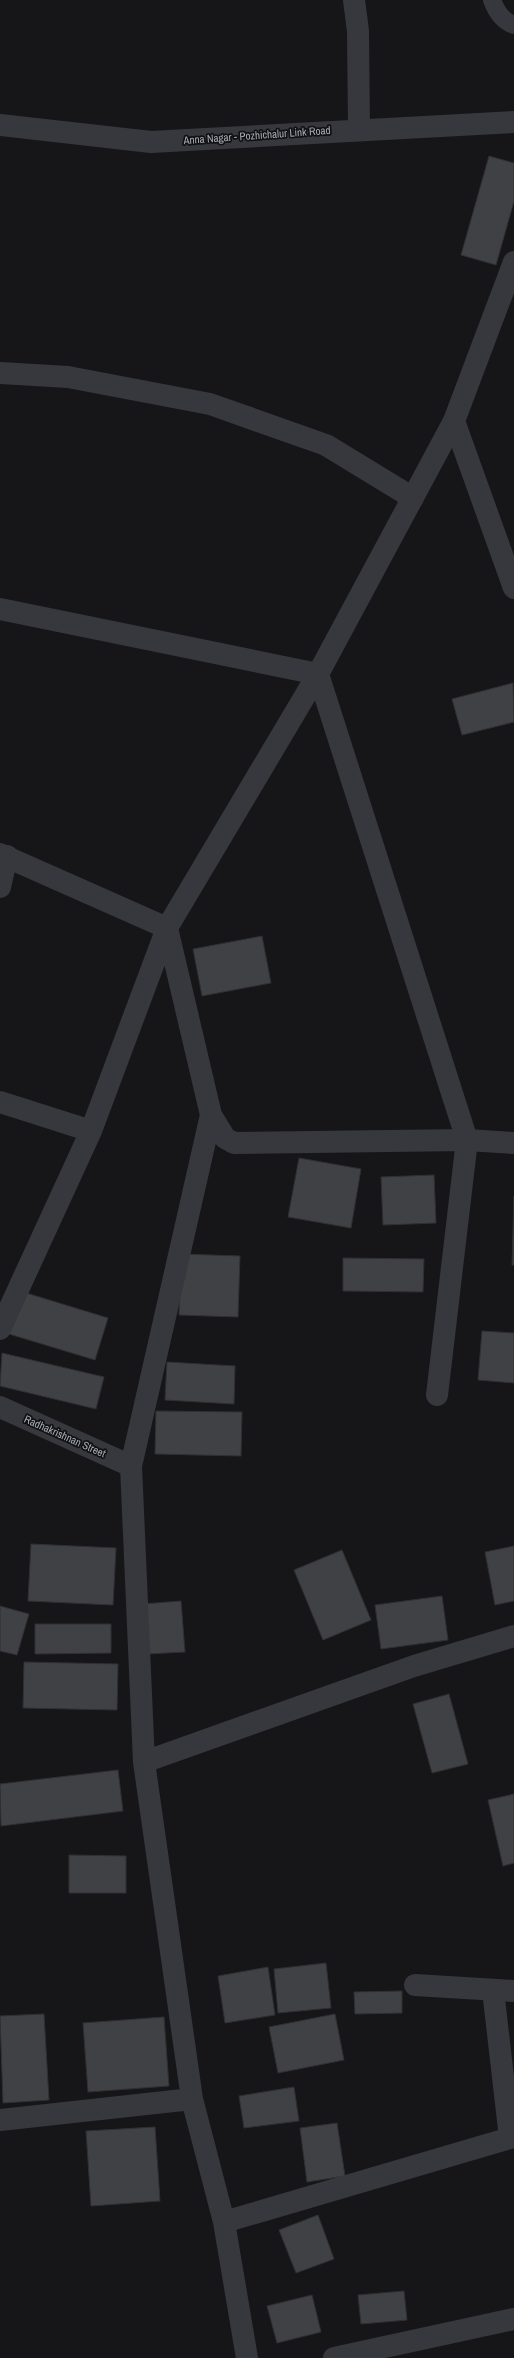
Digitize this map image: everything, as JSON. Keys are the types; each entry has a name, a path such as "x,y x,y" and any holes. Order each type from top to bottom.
{"street":[{"path":"354,0 358,31 359,129"},
{"name":"Anna Nagar - Pozhichalur Link Road","path":"0,125 151,142 514,119"},
{"path":"0,1329 91,1131 167,928 318,674 454,421 514,262"},
{"path":"0,373 68,377 210,404 326,444 413,498"},
{"path":"454,421 514,588"},
{"path":"0,609 318,674"},
{"path":"318,674 467,1140 437,1395"},
{"path":"0,887 4,855 167,928"},
{"path":"167,928 211,1115 225,1138 234,1143 467,1140 514,1143"},
{"path":"0,1102 91,1131"},
{"path":"211,1115 131,1466 144,1762 192,2099 224,2222 248,2358"},
{"name":"Radhakrishnan Street","path":"0,1407 131,1466"},
{"path":"144,1762 414,1666 514,1636"},
{"path":"224,2222 510,2138 504,1990 415,1985"},
{"path":"0,2120 192,2099"},
{"path":"334,2358 514,2319"}],"lane":[{"path":"492,0 497,13 509,23 514,25"}],"building":[{"path":"489,156 514,163 514,201 496,265 461,255"},
{"path":"513,683 514,722 462,735 452,699"},
{"path":"262,936 271,983 202,996 193,949"},
{"path":"299,1158 361,1169 351,1228 288,1217"},
{"path":"434,1175 436,1223 383,1225 381,1177"},
{"path":"514,1196 514,1265 512,1265"},
{"path":"181,1254 240,1256 238,1317 179,1315"},
{"path":"343,1258 424,1259 423,1292 343,1291"},
{"path":"23,1292 108,1318 95,1360 9,1334"},
{"path":"482,1331 514,1333 514,1383 478,1380"},
{"path":"2,1353 104,1377 96,1409 0,1386"},
{"path":"167,1362 235,1366 234,1404 165,1400"},
{"path":"156,1411 242,1412 241,1456 155,1454"},
{"path":"31,1544 116,1548 113,1605 28,1601"},
{"path":"514,1546 514,1601 495,1605 485,1552"},
{"path":"342,1550 371,1620 323,1640 294,1570"},
{"path":"442,1596 448,1640 381,1649 375,1605"},
{"path":"181,1601 185,1652 147,1654 143,1604"},
{"path":"0,1606 29,1614 17,1655 0,1651"},
{"path":"35,1624 111,1624 111,1653 35,1654"},
{"path":"24,1662 118,1664 117,1710 23,1708"},
{"path":"449,1694 468,1764 432,1773 413,1704"},
{"path":"118,1770 123,1811 1,1826 0,1784"},
{"path":"514,1794 514,1863 503,1866 488,1800"},
{"path":"69,1855 126,1856 126,1893 69,1893"},
{"path":"326,1963 331,2008 278,2013 274,1969"},
{"path":"268,1967 275,2015 225,2023 218,1976"},
{"path":"402,1991 402,2013 355,2014 354,1992"},
{"path":"44,2014 49,2100 3,2103 0,2016"},
{"path":"335,2014 344,2060 278,2073 269,2027"},
{"path":"164,2017 169,2086 88,2092 83,2023"},
{"path":"294,2087 299,2121 244,2128 239,2096"},
{"path":"337,2123 345,2176 307,2182 300,2128"},
{"path":"155,2127 160,2201 91,2206 86,2131"},
{"path":"318,2215 334,2259 296,2273 279,2230"},
{"path":"404,2291 407,2320 361,2324 358,2295"},
{"path":"312,2295 321,2332 277,2343 267,2306"}]}
